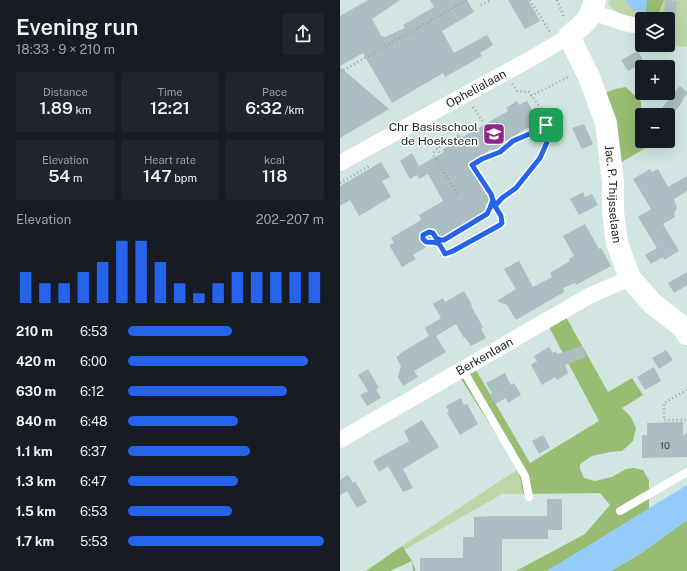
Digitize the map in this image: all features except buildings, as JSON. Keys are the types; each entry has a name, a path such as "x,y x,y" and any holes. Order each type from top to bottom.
{"street":[{"path":"563,40 585,24 594,6 624,24 633,25"},
{"name":"Ophelialaan","path":"340,163 563,40"},
{"name":"Jac. P. Thijsselaan","path":"563,40 589,77 606,123 613,182 613,212 618,242 630,278 652,303 684,328 687,334"},
{"name":"Berkenlaan","path":"340,440 589,296 630,278"}],"lane":[{"path":"463,370 525,476 529,497"},
{"path":"620,511 687,472"}],"path":[{"path":"340,72 467,0"},
{"path":"481,5 490,0"},
{"path":"530,0 563,40"},
{"path":"531,96 574,74"},
{"path":"495,206 502,198 516,188 540,158 551,133 550,128 546,125 546,119 541,109 529,92 517,91 511,84"},
{"path":"473,106 483,122"},
{"path":"441,124 444,130 441,146 437,148 433,155 458,195"},
{"path":"440,240 440,244 445,254 502,223 501,216 495,206 491,194 472,165 482,159 500,152 513,141 541,129 546,125"},
{"path":"437,148 440,154"},
{"path":"440,244 436,242 426,242 423,239 423,235 429,232 433,233 436,238 444,240 487,214 493,200"},
{"path":"687,390 664,403 664,420 687,420"}],"green space":[{"path":"611,0 687,0 687,47 675,46 675,12 635,12 635,19 631,19 614,10 608,3"},
{"path":"647,0 664,0 659,12 646,12"},
{"path":"626,87 635,96 635,100 639,100 641,102 641,108 635,108 635,148 645,148 617,165 602,94"},
{"path":"566,317 608,392 632,378 643,395 622,408 631,417 636,428 633,441 622,451 592,456 580,464 580,469 584,478 595,481 612,477 626,469 634,468 643,470 649,480 649,509 547,571 516,571 585,534 610,505 600,493 523,494 518,469 461,379 476,370 530,463 599,421 549,327"},
{"path":"518,469 523,494 502,494 404,550 402,546"},
{"path":"687,520 687,571 611,571 643,552"},
{"path":"402,546 412,561 390,571 366,571"},
{"path":"412,561 416,571 413,571"}],"water":[{"path":"626,0 647,0 646,12 635,11 626,2"},
{"path":"687,485 687,520 643,552 611,571 547,571"}],"place":[{"name":"Chr Basisschool de Hoeksteen","path":"494,134"}],"route":[{"path":"546,125 541,129 513,141 500,152 482,159 472,165 491,194 495,206 501,216 502,223 500,225 445,254 440,244 436,242 426,242 423,239 423,235 429,232 433,233 436,238 444,240 487,214 490,208 493,200 495,206 502,198 516,188 540,158 551,133 550,128 546,125"}]}
